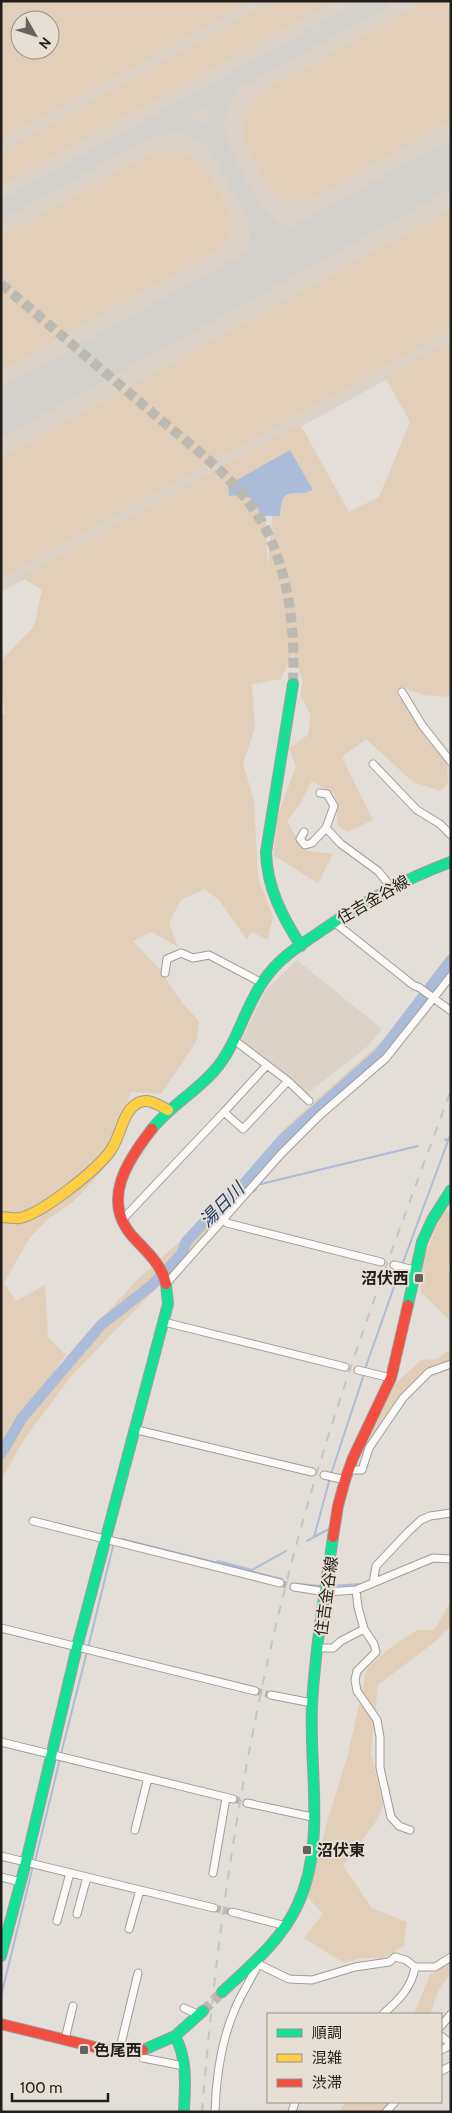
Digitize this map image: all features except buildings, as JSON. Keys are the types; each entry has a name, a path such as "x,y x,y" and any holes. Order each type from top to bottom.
{"street":[{"path":"293,684 266,852 266,866 272,894 282,917 300,946"},
{"path":"402,692 422,725 451,762"},
{"path":"373,764 417,810 440,824 451,835"},
{"path":"304,832 300,839 305,845 312,843 326,828 334,806 327,794 320,793"},
{"path":"326,828 341,844 378,871 391,887"},
{"name":"住吉金谷線","path":"122,1221 117,1197 122,1177 146,1135 168,1110 215,1070 234,1040 262,983 275,968 300,946 334,922 391,887 451,862"},
{"path":"334,922 413,984 451,1011"},
{"path":"164,973 168,959 181,954 193,958 210,955 262,983"},
{"path":"166,1283 286,1149 320,1116 386,1058 451,976"},
{"path":"234,1040 288,1081 309,1101"},
{"path":"1,1956 21,1882 31,1863 83,1649 105,1540 133,1429 168,1304 166,1283 160,1267 134,1240 122,1221 267,1065"},
{"path":"224,1112 243,1128 288,1081"},
{"path":"1,1217 19,1218 30,1214 99,1163 111,1150 120,1135 130,1110 135,1104 142,1100 150,1101 168,1110"},
{"name":"住吉金谷線","path":"222,1992 256,1962 286,1926 298,1903 308,1871 312,1846 310,1749 312,1703 338,1506 348,1470 392,1378 414,1270 422,1242 432,1220 451,1190"},
{"path":"222,1219 228,1223 381,1262"},
{"path":"394,1265 414,1270"},
{"path":"164,1322 345,1367"},
{"path":"348,1470 362,1470 370,1448 403,1398 416,1383 429,1372 451,1364"},
{"path":"358,1370 392,1378"},
{"path":"133,1429 312,1472"},
{"path":"329,1476 345,1480"},
{"path":"373,1583 376,1566 421,1520 430,1516 451,1513"},
{"path":"34,1521 280,1582"},
{"path":"294,1587 326,1592 356,1590 433,1558 451,1559"},
{"path":"356,1590 364,1629 374,1644 376,1652 357,1671 355,1680 357,1691 377,1720 380,1737 380,1768 391,1817 399,1826 410,1830"},
{"path":"1,1628 255,1691"},
{"path":"318,1648 333,1648 341,1641 364,1629"},
{"path":"271,1694 312,1703"},
{"path":"1,1742 230,1798 213,1873"},
{"path":"134,1830 148,1778"},
{"path":"248,1803 312,1817"},
{"path":"1,1856 214,1908"},
{"path":"57,1921 70,1873"},
{"path":"1,1877 21,1882"},
{"path":"78,1914 87,1877"},
{"path":"129,1929 140,1890"},
{"path":"232,1912 286,1926"},
{"path":"214,2112 216,2086 224,2040 235,2008 256,1962 289,1979 312,1980 355,1968 388,1962 395,1957 406,1960 414,1967 435,1967 451,1957"},
{"path":"384,2013 403,1995 413,1979 414,1967"},
{"path":"119,2052 138,1973"},
{"path":"65,2039 73,2006"},
{"path":"184,2008 201,2013"},
{"path":"1,2024 119,2052 147,2049 175,2036 201,2013"},
{"path":"442,2025 451,2014"},
{"path":"175,2036 182,2052 184,2066 184,2112"},
{"path":"142,2058 184,2066"}],"shaded area":[{"path":"1,1 253,1 1,140"},
{"path":"217,1 451,1 451,344 1,592 1,120"},
{"path":"272,1 334,1 1,185 1,152"},
{"path":"426,1 451,1 451,121 312,198 291,201 279,196 269,187 251,155 244,135 245,121 255,100 282,80"},
{"path":"159,152 187,155 203,168 216,186 230,215 231,222 228,237 224,243 219,249 1,370 1,237 144,157"},
{"path":"451,209 451,330 1,578 1,458"},
{"path":"451,340 451,697 423,695 402,687 397,694 447,763 448,783 441,791 413,782 366,739 342,757 373,820 348,832 338,826 335,794 312,781 300,804 287,821 303,850 333,854 318,883 273,855 279,812 296,766 289,748 308,735 311,715 300,695 303,680 293,653 281,679 252,684 255,728 243,764 254,800 258,878 273,916 268,940 251,932 247,940 219,900 204,889 181,900 169,923 178,947 152,932 133,941 160,970 183,1004 199,1021 196,1042 161,1094 131,1092 104,1169 74,1201 47,1220 29,1239 4,1283 16,1301 45,1285 48,1337 66,1355 30,1404 77,1345 136,1281 191,1231 241,1179 286,1127 381,1042 451,952 451,974 374,1067 306,1124 284,1146 175,1269 73,1374 25,1438 1,1480 1,1446 12,1429 1,1444 1,715 5,713 1,685 1,661 34,626 42,590 21,577 300,424 349,512 379,497 410,422 385,377","holes":["312,489 306,492 287,495 281,505 280,516 272,516 268,569 266,516 260,516 256,504 251,499 239,494"]},
{"path":"297,960 382,1029 368,1046 307,1094 240,1043 267,989"},
{"path":"451,1209 451,1260 448,1266 451,1273 451,1322 421,1292 422,1263 442,1213"},
{"path":"451,1349 451,1361 426,1370 415,1380 371,1442 369,1439 395,1384 421,1360 437,1359"},
{"path":"451,1601 451,1630 446,1630 436,1641 378,1685 371,1752 383,1806 377,1820 343,1866 372,1908 407,1922 404,1946 383,1958 361,1958 344,1963 304,1938 323,1914 307,1896 348,1754 367,1669 387,1650 417,1630 434,1630"},
{"path":"451,1960 451,1972 438,1992 430,2013 414,2013 430,1975"},
{"path":"345,2103 391,2103 384,2112 339,2112"}],"water":[{"path":"290,450 313,490 290,493 283,498 280,516 260,516 259,510 250,498 241,495 229,496 228,485"}],"waterway":[{"name":"湯日川","path":"1,1454 22,1418 101,1325 152,1285 181,1255 186,1242 209,1217 216,1216 281,1141 381,1052 451,960"},
{"path":"402,1265 451,1133"},
{"path":"445,1140 451,1138"},
{"path":"261,1184 418,1146"},
{"path":"253,1192 256,1189"},
{"path":"365,1369 400,1270"},
{"path":"331,1474 364,1374"},
{"path":"307,1541 314,1537 330,1478"},
{"path":"314,1537 329,1529"},
{"path":"122,1539 282,1579"},
{"path":"88,1648 113,1546"},
{"path":"216,1563 218,1561 252,1570 286,1551"},
{"path":"297,1584 322,1586"},
{"path":"329,1586 362,1584"},
{"path":"61,1754 87,1652"},
{"path":"35,1861 60,1759"},
{"path":"1,1996 33,1866"}],"taxiway":[{"path":"1,210 379,1"},
{"path":"233,85 219,106 215,125 222,151 249,202 267,224 288,236 303,238 329,232"},
{"path":"158,127 184,125 200,131 220,149"},
{"path":"232,285 248,269 256,252 258,232 254,210"}],"runway":[{"path":"1,413 451,164"}],"tunnel":[{"path":"1,284 214,465 242,493 254,509 273,545 285,583 292,623 293,684"},
{"path":"280,1583 294,1587"},
{"path":"255,1691 271,1695"},
{"path":"233,1799 247,1803"},
{"path":"214,1908 232,1912"},
{"path":"203,2011 222,1992"}],"railway":[{"path":"202,2112 217,1961 238,1812 267,1664 284,1590 337,1409 373,1302 451,1090"}],"traffic: fast":[{"path":"293,684 266,852 269,878 277,901 301,946"},
{"path":"152,1129 167,1113 200,1085 223,1060 257,991 270,972 283,959 313,936 368,901 417,876 451,862"},
{"path":"408,1305 422,1242 432,1220 451,1190"},
{"path":"1,1956 26,1862 77,1647 168,1304 166,1284"},
{"path":"222,1992 274,1941 291,1917 307,1881 314,1831 313,1685 333,1537"},
{"path":"143,2050 175,2036 203,2011"},
{"path":"175,2036 184,2064 184,2112"}],"traffic: slow":[{"path":"1,1217 20,1218 30,1214 42,1208 83,1179 111,1150 126,1116 134,1105 147,1101 168,1110"}],"traffic: jam":[{"path":"152,1129 126,1168 118,1196 119,1210 124,1224 158,1265 166,1284"},
{"path":"333,1537 338,1506 353,1458 391,1378 408,1305"},
{"path":"1,2024 111,2051 143,2050"}],"place":[{"name":"沼伏西","path":"419,1278"},
{"name":"沼伏東","path":"307,1850"},
{"name":"色尾西","path":"84,2050"}]}
